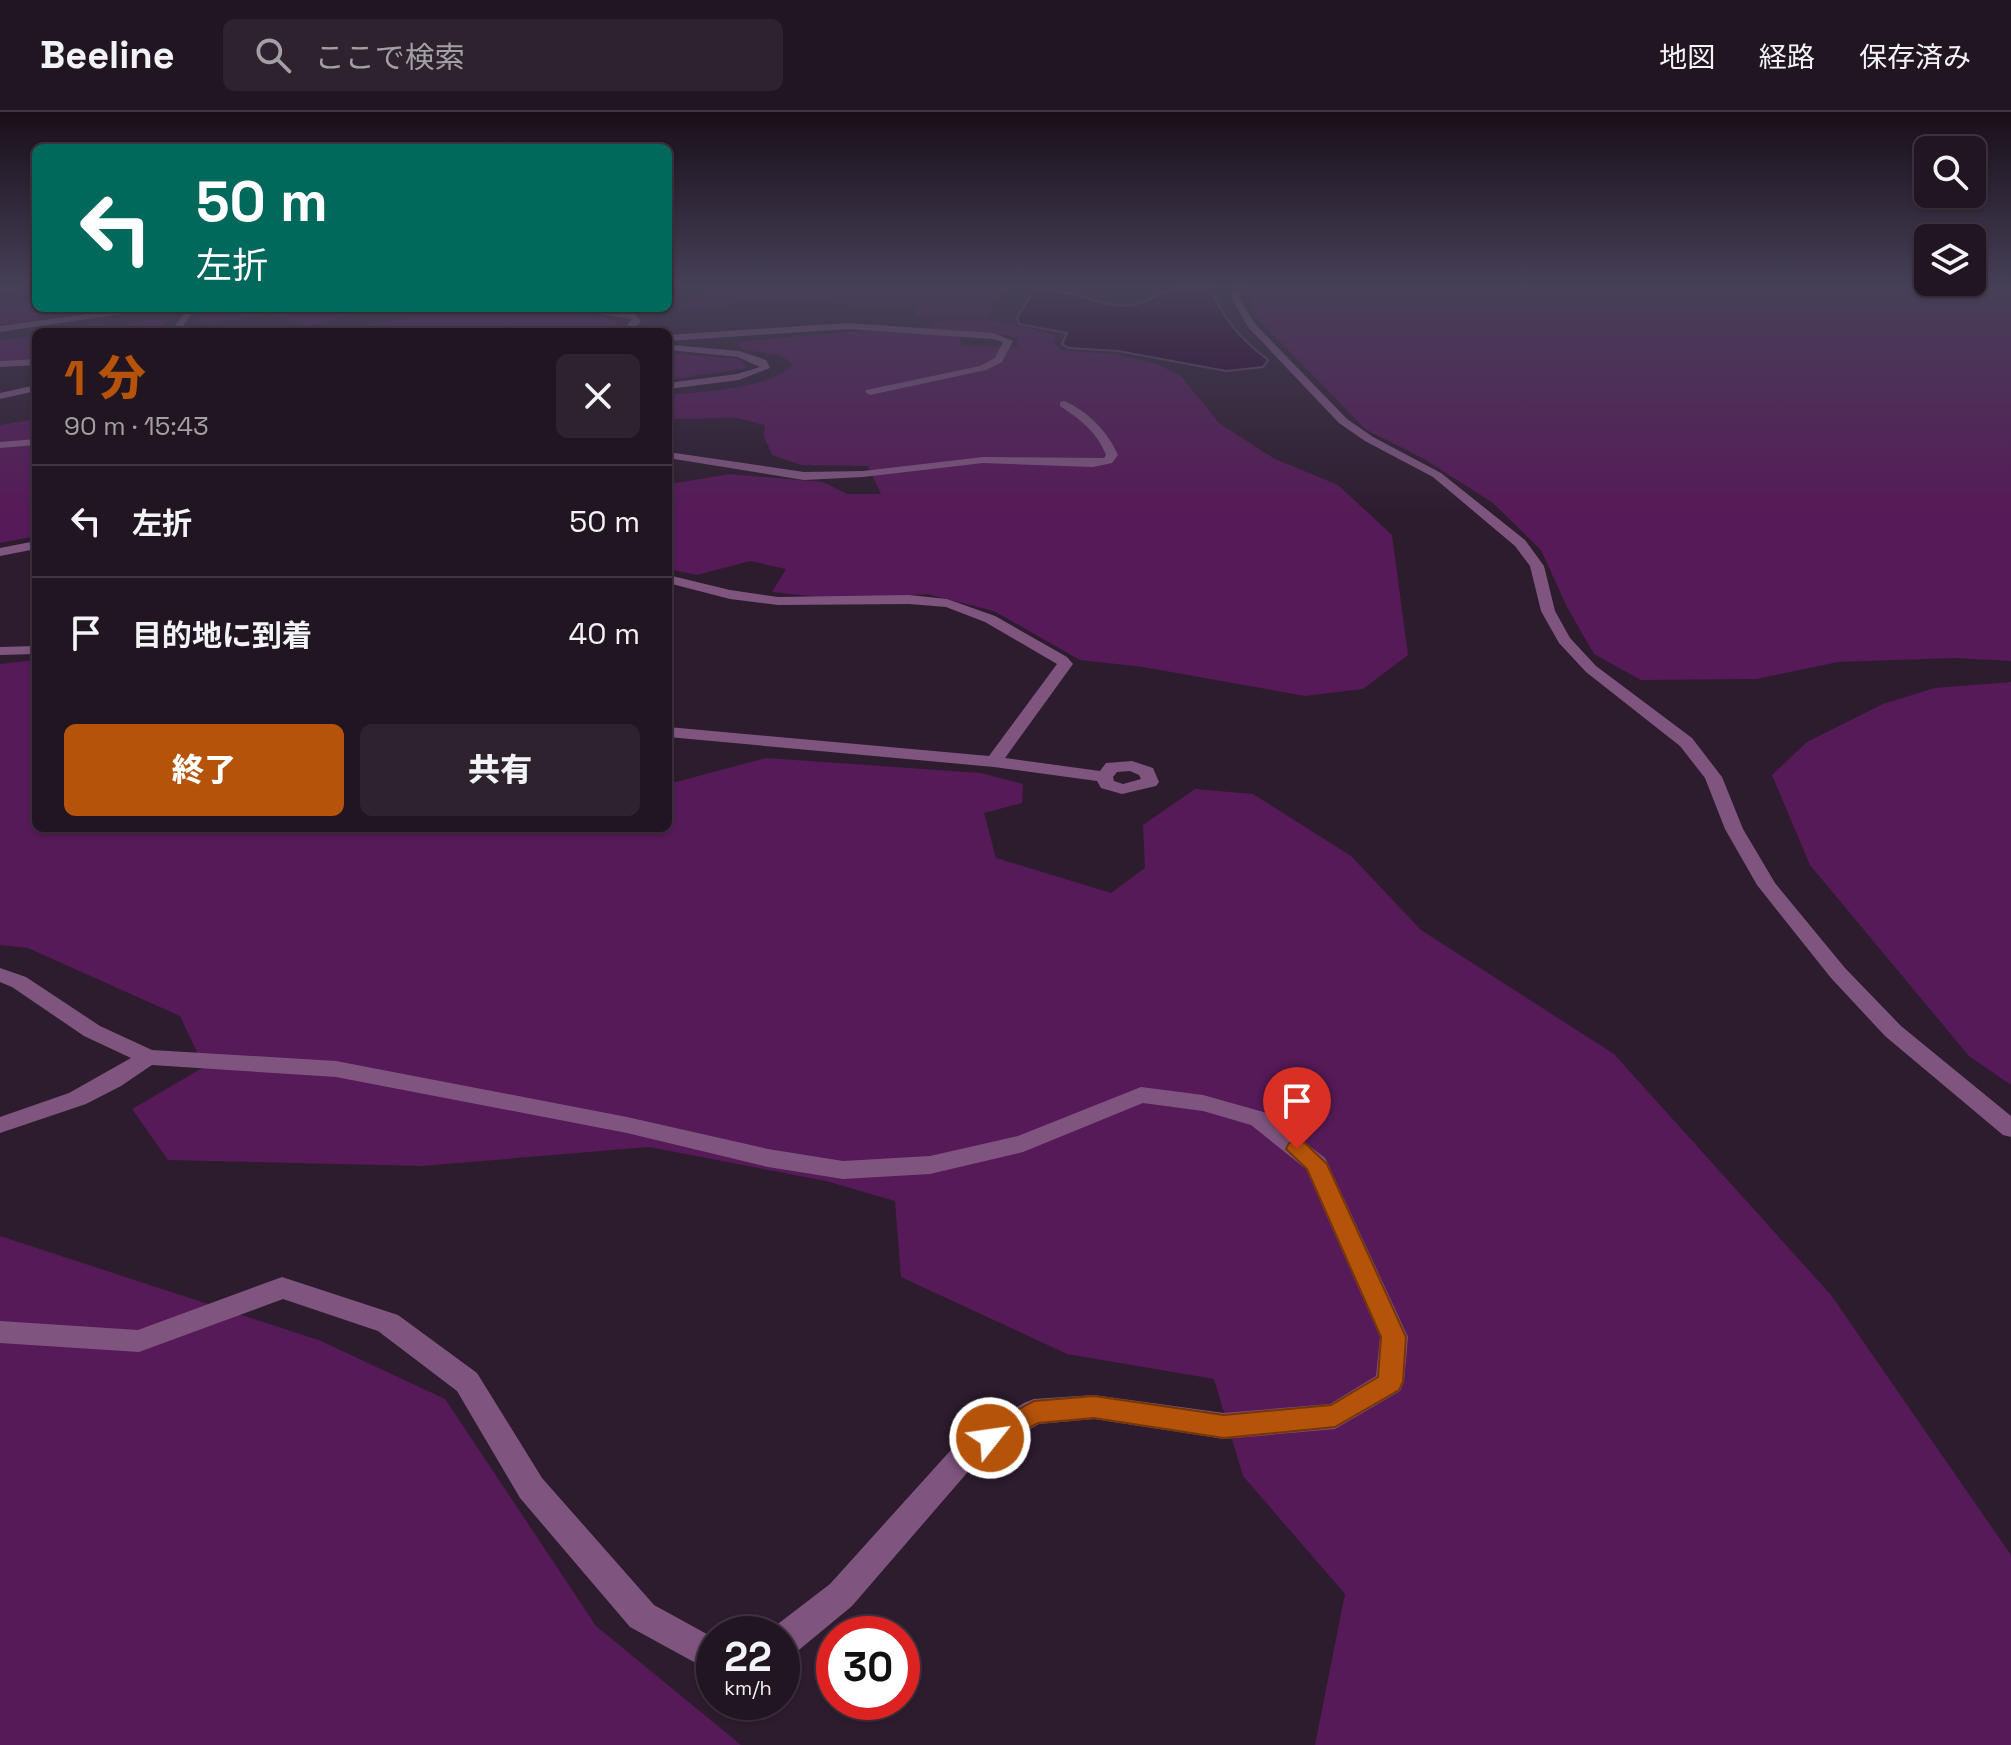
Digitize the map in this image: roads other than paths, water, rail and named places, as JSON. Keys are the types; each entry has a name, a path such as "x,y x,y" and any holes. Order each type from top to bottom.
{"street":[{"path":"672,385 739,377 765,368 763,363"},
{"path":"870,392 983,368 993,363"},
{"path":"1288,363 1343,421 1369,439 1437,475 1520,543 1537,566 1548,611 1564,640 1591,669 1686,742 1713,777 1734,829 1767,885 1838,973 1893,1031 2011,1129"},
{"path":"0,396 32,389"},
{"path":"672,456 815,476 863,474 983,460 1093,464 1108,461 1112,455 1108,443 1086,419 1064,404"},
{"path":"0,445 32,442"},
{"path":"0,552 32,546"},
{"path":"672,583 746,598 791,602 949,603 967,609 1062,660 1065,664 994,762"},
{"path":"0,651 32,650"},
{"path":"672,732 994,762 1104,777"},
{"path":"0,975 19,982 92,1031 148,1057 336,1069 612,1122 768,1158 843,1170 930,1165 1023,1143 1141,1095 1203,1103 1259,1119 1316,1164 1394,1337 1390,1382 1335,1416 1224,1426 1094,1407 1034,1412 969,1450 841,1595 800,1628"},
{"path":"0,1125 68,1105 118,1080 148,1057"},
{"path":"0,1332 139,1341 282,1288 388,1323 467,1382 531,1488 642,1616 696,1646"}]}
